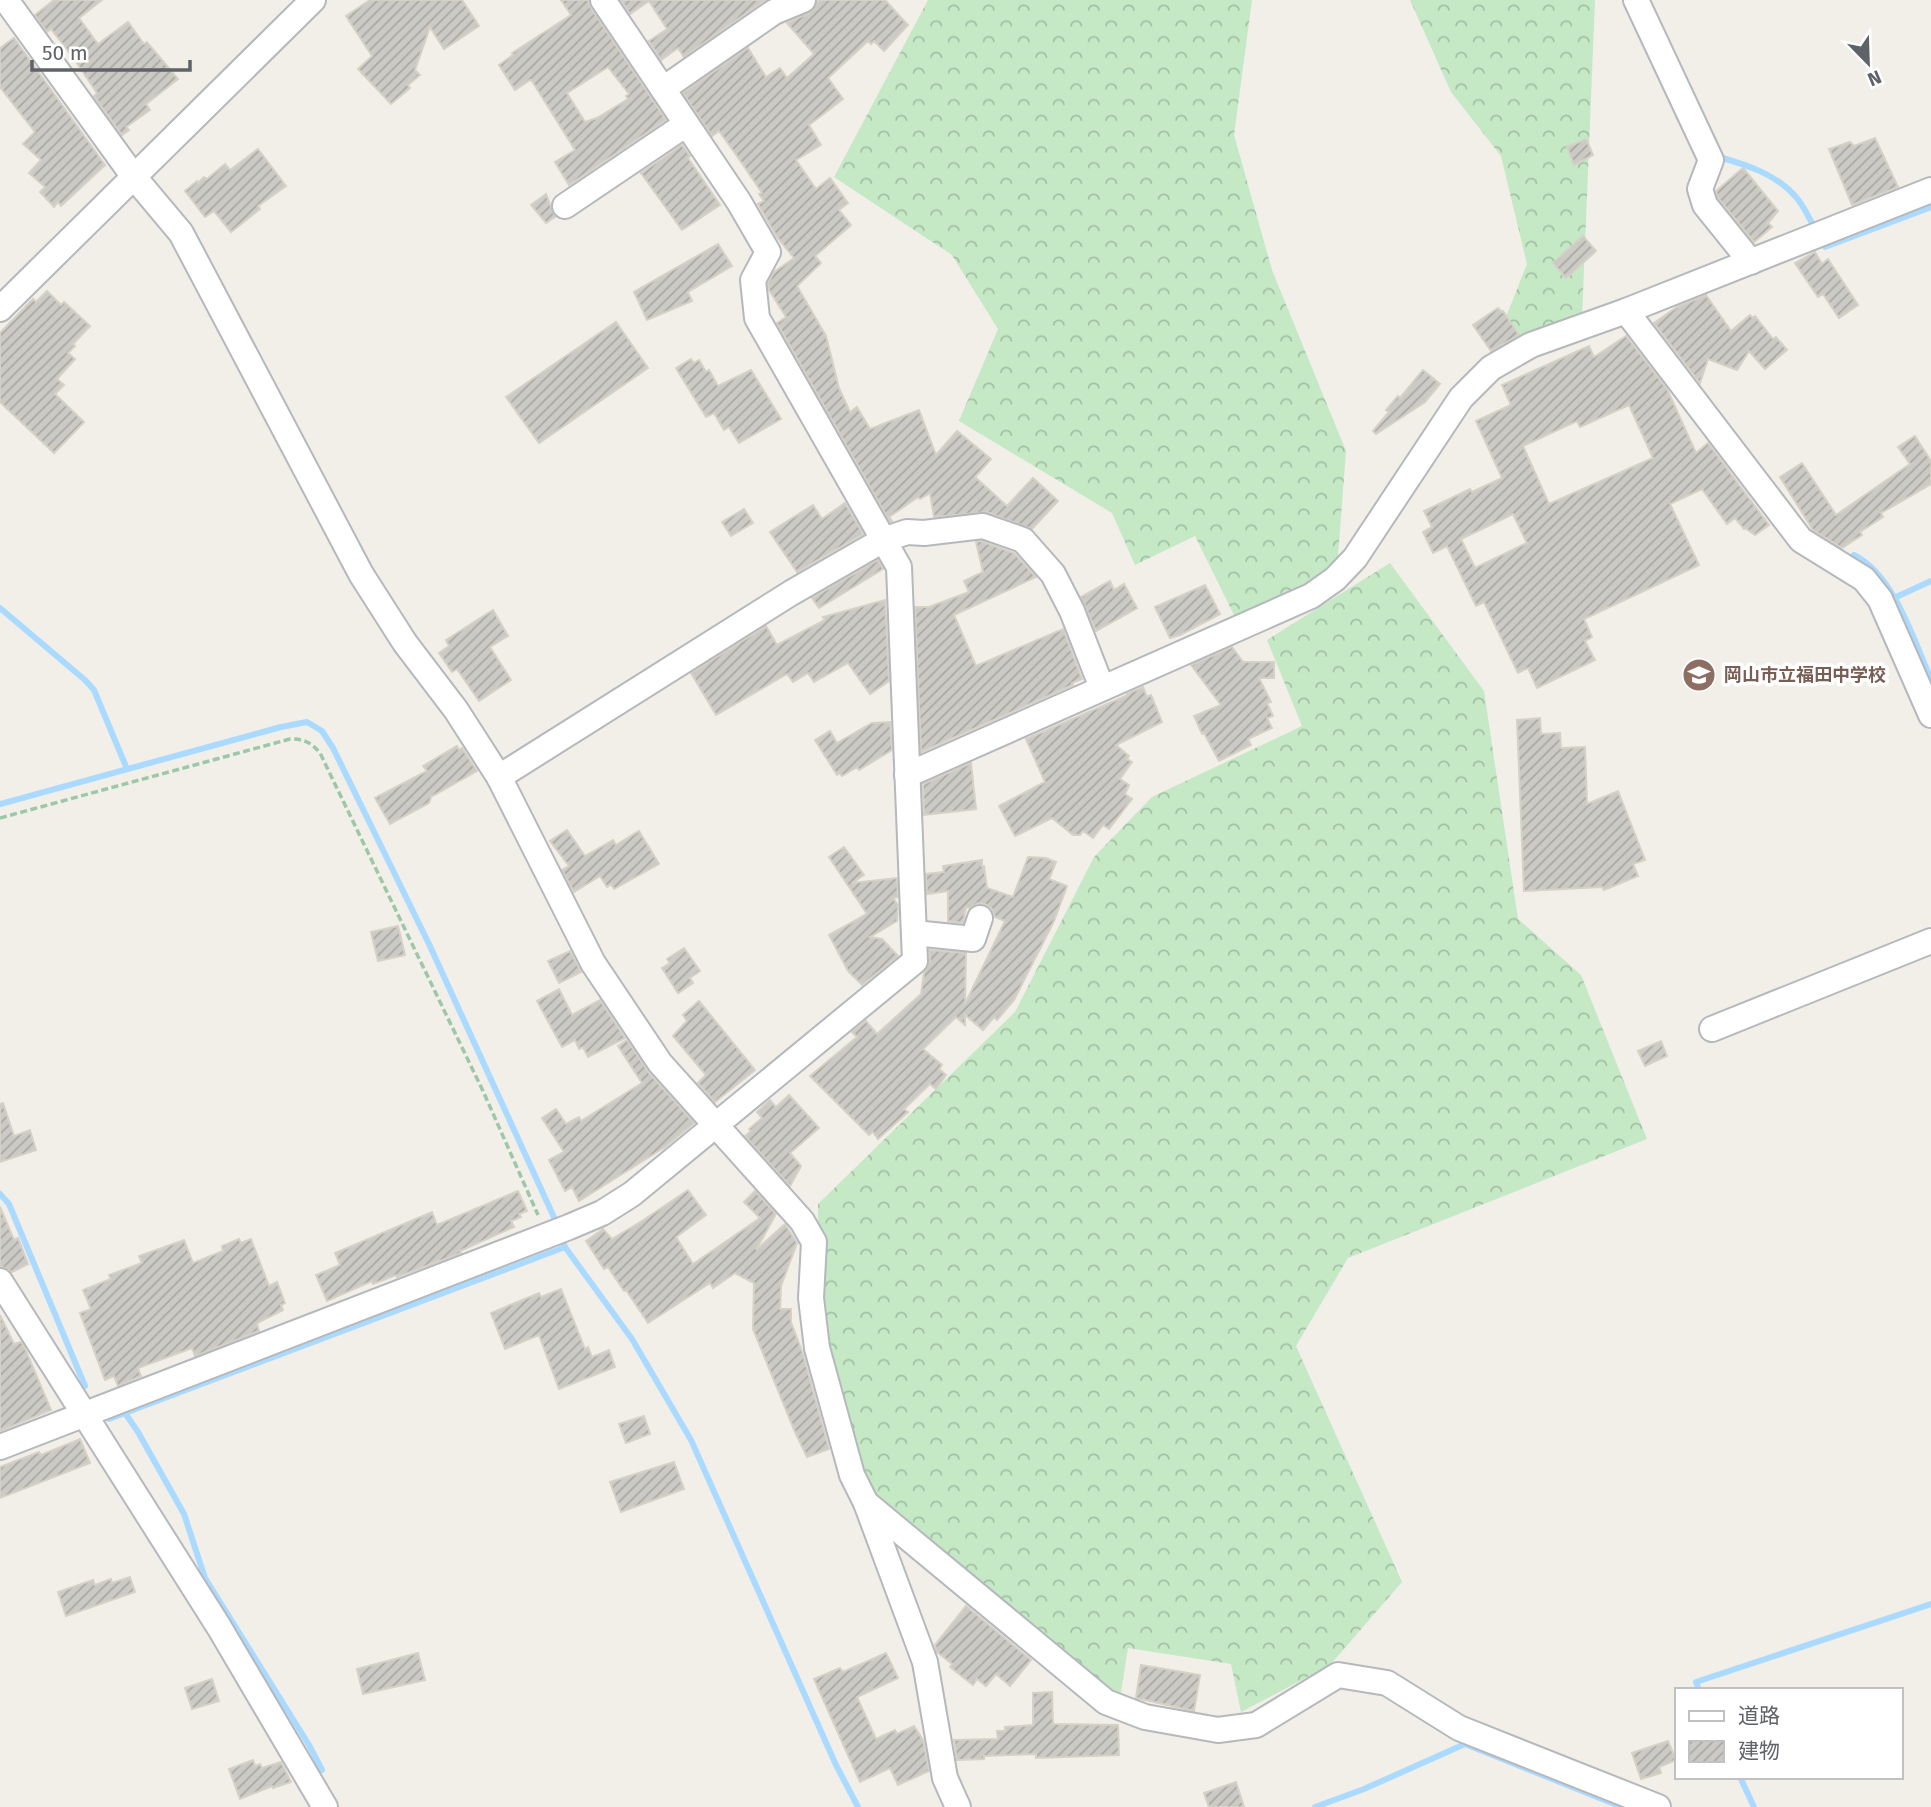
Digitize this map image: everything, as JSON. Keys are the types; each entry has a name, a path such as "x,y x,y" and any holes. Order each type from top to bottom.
{"street":[{"path":"6,0 134,177 181,233 200,264 361,575 405,643 456,710 499,776 593,963 660,1063 802,1222 814,1242 811,1298 817,1348 852,1475 866,1503 925,1662 945,1778 958,1807"},
{"path":"0,309 313,0"},
{"path":"0,1447 602,1213 632,1194 915,961 899,567 757,318 753,280 768,252 739,202 603,0"},
{"path":"663,89 774,12 803,0"},
{"path":"1636,0 1712,160 1700,189 1705,205 1751,262"},
{"path":"565,206 685,125"},
{"path":"907,775 1311,596 1335,579 1355,558 1461,398 1491,368 1531,345 1626,312 1931,190"},
{"path":"1626,312 1801,540 1864,579 1880,599 1931,715"},
{"path":"499,776 791,593 884,540 907,532 924,533 983,526 1023,540 1053,574 1072,611 1102,688"},
{"path":"914,933 973,939 980,918"},
{"path":"1712,1029 1931,942"},
{"path":"0,1281 219,1627 325,1807"},
{"path":"866,1503 1105,1702 1145,1717 1218,1730 1256,1725 1338,1675 1387,1683 1459,1728 1658,1807"}],"path":[{"path":"0,818 290,739 302,739 313,744 320,753 483,1091 557,1232"}],"green space":[{"path":"928,0 1252,0 1234,135 1272,270 1346,451 1337,569 1236,619 1195,536 1135,565 1112,513 959,421 998,329 952,255 834,177"},
{"path":"1410,0 1595,0 1582,318 1493,350 1527,264 1501,156 1451,92"},
{"path":"1390,563 1484,691 1518,919 1581,975 1647,1139 1348,1258 1296,1346 1402,1582 1330,1665 1241,1712 1231,1664 1128,1648 1120,1698 872,1500 819,1322 818,1204 1015,1012 1094,857 1152,797 1302,726 1267,640"}],"building":[{"path":"54,0 102,0 79,18 98,44 128,22 144,44 147,42 178,79 146,104 150,110 126,127 129,130 122,135 94,96 97,93 72,56 51,29 47,32 35,15"},
{"path":"370,0 462,0 479,26 444,49 430,27 415,70 420,75 408,85 410,88 391,104 358,69 372,56 346,16"},
{"path":"561,0 588,0 666,120 569,185 555,162 575,150 532,81 515,90 499,65 513,55 512,53 571,15","holes":["608,67 629,94 626,96 628,99 597,118 585,122 567,93"]},
{"path":"621,0 765,0 684,57 678,48 661,60 649,41 667,29 649,1 630,14"},
{"path":"819,0 885,0 908,25 884,51 874,41 871,44 868,41 828,78 843,99 809,125 821,145 796,160 816,189 830,178 848,203 839,210 851,225 815,256 821,263 797,286 826,336 839,388 850,412 857,407 870,429 919,410 936,455 957,431 991,459 975,477 1007,506 1033,478 1058,501 1032,529 987,512 934,517 930,493 920,499 918,497 889,517 892,521 890,522 777,323 786,317 769,290 768,283 774,272 794,258 777,237 758,204 764,201 759,194 762,193 719,131 712,136 683,93 748,48 766,77 780,68 787,78 814,54 787,23 809,13"},
{"path":"14,38 105,165 61,206 58,202 54,207 40,192 45,187 29,173 41,160 23,144 35,132 0,87 0,48"},
{"path":"1875,138 1898,187 1852,205 1829,149 1850,142 1854,146"},
{"path":"1586,139 1593,155 1574,165 1567,147"},
{"path":"682,145 720,205 682,230 641,173"},
{"path":"258,149 286,186 258,206 260,209 231,232 214,211 205,217 185,191 204,177 207,179 225,164 230,170"},
{"path":"1743,168 1778,211 1768,223 1772,227 1754,242 1718,198 1716,191"},
{"path":"546,194 555,217 546,223 531,205"},
{"path":"1583,236 1596,251 1566,278 1553,263"},
{"path":"718,244 732,266 688,292 692,301 647,320 634,292"},
{"path":"1815,252 1822,264 1828,259 1858,305 1839,318 1823,294 1818,297 1795,263"},
{"path":"47,291 61,305 64,302 90,326 68,353 75,359 57,379 64,385 55,394 84,422 54,453 0,402 0,333 33,299 36,302"},
{"path":"1706,295 1731,331 1750,315 1753,318 1755,316 1773,339 1776,337 1787,350 1765,369 1749,351 1737,370 1708,359 1700,383 1654,323 1677,307"},
{"path":"1498,308 1503,311 1519,335 1491,351 1473,325"},
{"path":"616,322 648,368 539,443 506,397"},
{"path":"1626,336 1667,389 1696,453 1708,443 1769,525 1755,535 1744,529 1735,518 1727,524 1702,489 1670,504 1699,565 1584,619 1592,637 1585,641 1595,660 1537,688 1528,668 1518,673 1484,602 1476,606 1447,546 1433,553 1423,532 1432,527 1424,511 1470,489 1472,492 1502,478 1476,421 1511,405 1502,385 1589,346 1594,357","holes":["1629,405 1653,458 1549,504 1523,446 1577,421 1580,427","1513,514 1527,543 1475,568 1461,539"]},
{"path":"691,359 694,363 699,360 706,372 709,370 718,386 751,370 781,419 739,443 729,427 724,430 714,413 706,417 676,368"},
{"path":"1423,370 1440,384 1425,402 1376,434 1373,431 1389,412 1386,410 1398,396 1400,398"},
{"path":"1915,436 1931,461 1931,484 1881,513 1883,517 1842,548 1813,530 1780,477 1802,463 1836,515 1910,464 1898,447"},
{"path":"845,503 863,534 797,572 770,532 813,505 822,519"},
{"path":"744,509 753,523 731,536 722,522"},
{"path":"981,541 1014,553 1036,577 954,615 976,666 1063,629 1082,679 921,752 915,607 929,607 969,592 964,581 983,572 976,542"},
{"path":"878,560 883,569 819,608 812,598"},
{"path":"1110,581 1114,590 1124,584 1137,608 1096,631 1081,597"},
{"path":"1205,585 1220,614 1170,638 1155,607"},
{"path":"885,600 889,681 870,694 848,663 814,682 808,673 793,682 787,674 716,715 691,673 766,626 777,645 825,620 823,617"},
{"path":"493,610 508,636 490,647 511,680 479,701 457,669 452,672 439,653 449,646 446,640"},
{"path":"1232,647 1243,662 1274,662 1274,678 1259,678 1271,702 1267,703 1273,716 1267,718 1272,728 1248,739 1251,745 1219,761 1194,716 1221,705 1191,665"},
{"path":"1143,687 1147,697 1151,695 1162,722 1116,745 1132,762 1120,779 1129,785 1125,794 1132,799 1109,829 1103,825 1093,838 1083,831 1080,835 1073,835 1052,818 1015,836 999,806 1045,782 1026,739"},
{"path":"1540,718 1541,734 1560,733 1561,748 1585,747 1587,804 1618,791 1645,860 1633,864 1638,876 1604,890 1602,887 1524,891 1517,720"},
{"path":"890,722 892,750 859,770 857,767 842,776 839,773 837,775 815,740 830,731 837,743 872,723"},
{"path":"457,746 459,750 462,748 477,771 431,797 429,803 390,824 375,798 427,771 423,766"},
{"path":"971,763 976,809 924,815 923,784"},
{"path":"567,830 585,856 613,840 616,845 639,831 659,864 614,889 611,884 607,887 600,876 574,892 562,870 569,866 550,841"},
{"path":"844,847 864,875 852,883 897,878 898,897 893,898 898,905 897,921 870,937 882,939 898,956 862,985 848,971 829,935 867,914 829,857"},
{"path":"1028,857 1046,858 1056,862 1049,879 1067,886 1054,921 1014,1000 997,1020 994,1017 983,1030 965,1015 965,1025 956,1017 923,1049 942,1065 939,1069 946,1075 936,1089 930,1084 904,1109 908,1112 878,1139 873,1132 869,1135 810,1076 857,1037 852,1032 866,1021 877,1034 921,994 924,973 930,961 929,950 966,953 965,1004 1005,921 995,917 992,909 985,904 978,903 966,907 963,923 948,921 948,891 927,894 926,874 944,872 943,866 982,860 987,888 1013,897"},
{"path":"398,926 405,955 378,961 371,932"},
{"path":"684,948 700,971 690,978 693,983 678,993 662,968 670,963 667,959"},
{"path":"570,951 581,972 559,983 548,961"},
{"path":"559,989 572,1015 600,1000 625,1038 588,1057 583,1047 579,1049 575,1040 562,1047 537,1001"},
{"path":"699,1001 755,1070 715,1102 698,1083 706,1075 673,1036 687,1021 683,1015"},
{"path":"627,1040 649,1073 694,1123 665,1147 579,1201 572,1187 565,1191 549,1160 564,1152 542,1118 556,1109 566,1124 579,1117 581,1121 642,1083 618,1046"},
{"path":"1661,1041 1667,1056 1645,1066 1638,1051"},
{"path":"789,1095 819,1128 790,1153 801,1166 790,1186 745,1136 762,1118 757,1112 770,1100 776,1107"},
{"path":"3,1103 14,1136 30,1130 36,1150 0,1162 0,1104"},
{"path":"688,1190 706,1215 676,1237 693,1264 760,1218 744,1202 755,1191 776,1214 756,1250 785,1224 797,1243 781,1286 780,1309 791,1309 791,1322 803,1354 829,1449 807,1457 795,1432 753,1329 754,1283 735,1273 713,1288 710,1283 648,1323 608,1267 604,1269 586,1241 603,1229 612,1239"},
{"path":"518,1191 527,1211 511,1221 514,1227 460,1251 461,1253 397,1277 396,1275 373,1284 372,1281 327,1301 316,1275 340,1265 335,1253 432,1212 437,1225"},
{"path":"0,1207 14,1240 18,1238 28,1264 12,1272 0,1266"},
{"path":"239,1239 241,1243 251,1239 269,1286 277,1282 285,1303 281,1305 283,1310 259,1322 259,1331 195,1356 192,1348 138,1368 141,1376 118,1386 114,1376 105,1380 80,1313 91,1309 83,1290 111,1279 109,1275 142,1263 139,1256 184,1240 193,1263 223,1251 222,1246"},
{"path":"561,1289 585,1349 588,1347 592,1357 609,1350 615,1367 559,1389 539,1335 505,1349 491,1313 539,1293 541,1297"},
{"path":"0,1315 14,1344 21,1342 24,1346 51,1410 0,1431"},
{"path":"644,1416 650,1434 626,1443 619,1424"},
{"path":"80,1439 90,1463 0,1498 0,1467 39,1452 41,1455"},
{"path":"674,1462 684,1489 621,1512 610,1482"},
{"path":"130,1577 135,1592 66,1616 58,1592 93,1580 95,1585 111,1579 112,1583"},
{"path":"966,1606 1031,1660 1010,1686 996,1674 986,1686 977,1679 973,1685 950,1667 952,1664 937,1652 935,1645"},
{"path":"418,1653 425,1680 363,1694 357,1669"},
{"path":"886,1653 898,1678 857,1697 876,1739 895,1730 897,1734 914,1726 923,1740 929,1771 898,1785 890,1768 860,1782 814,1679 840,1668 843,1672"},
{"path":"1141,1665 1200,1675 1194,1711 1136,1698"},
{"path":"212,1679 219,1701 192,1709 185,1688"},
{"path":"1052,1692 1053,1724 1118,1725 1119,1755 1036,1758 1036,1754 957,1760 954,1740 998,1739 997,1731 1005,1731 1005,1727 1033,1725 1033,1693"},
{"path":"1668,1741 1675,1760 1659,1767 1661,1773 1641,1779 1632,1753"},
{"path":"253,1760 255,1766 260,1764 262,1768 281,1762 291,1782 273,1788 272,1786 240,1799 229,1769"},
{"path":"1236,1782 1244,1807 1209,1807 1204,1793"}],"waterway":[{"path":"1719,157 1750,167 1779,182 1799,200 1813,225"},
{"path":"1824,245 1825,247 1931,207"},
{"path":"1854,555 1868,565 1892,593 1931,679"},
{"path":"1894,598 1931,581"},
{"path":"0,608 94,690 127,769"},
{"path":"0,804 281,727 307,722 322,731 333,748 429,944 558,1226"},
{"path":"0,1194 9,1204 85,1386"},
{"path":"561,1236 565,1247 632,1339 691,1440 836,1765 858,1807"},
{"path":"109,1419 565,1247"},
{"path":"125,1413 184,1514 205,1578 322,1770"},
{"path":"1698,1688 1696,1682 1931,1604"},
{"path":"1315,1807 1364,1789 1465,1744 1622,1807"},
{"path":"1741,1779 1754,1807"}],"place":[{"name":"岡山市立福田中学校","path":"1699,675"}]}
